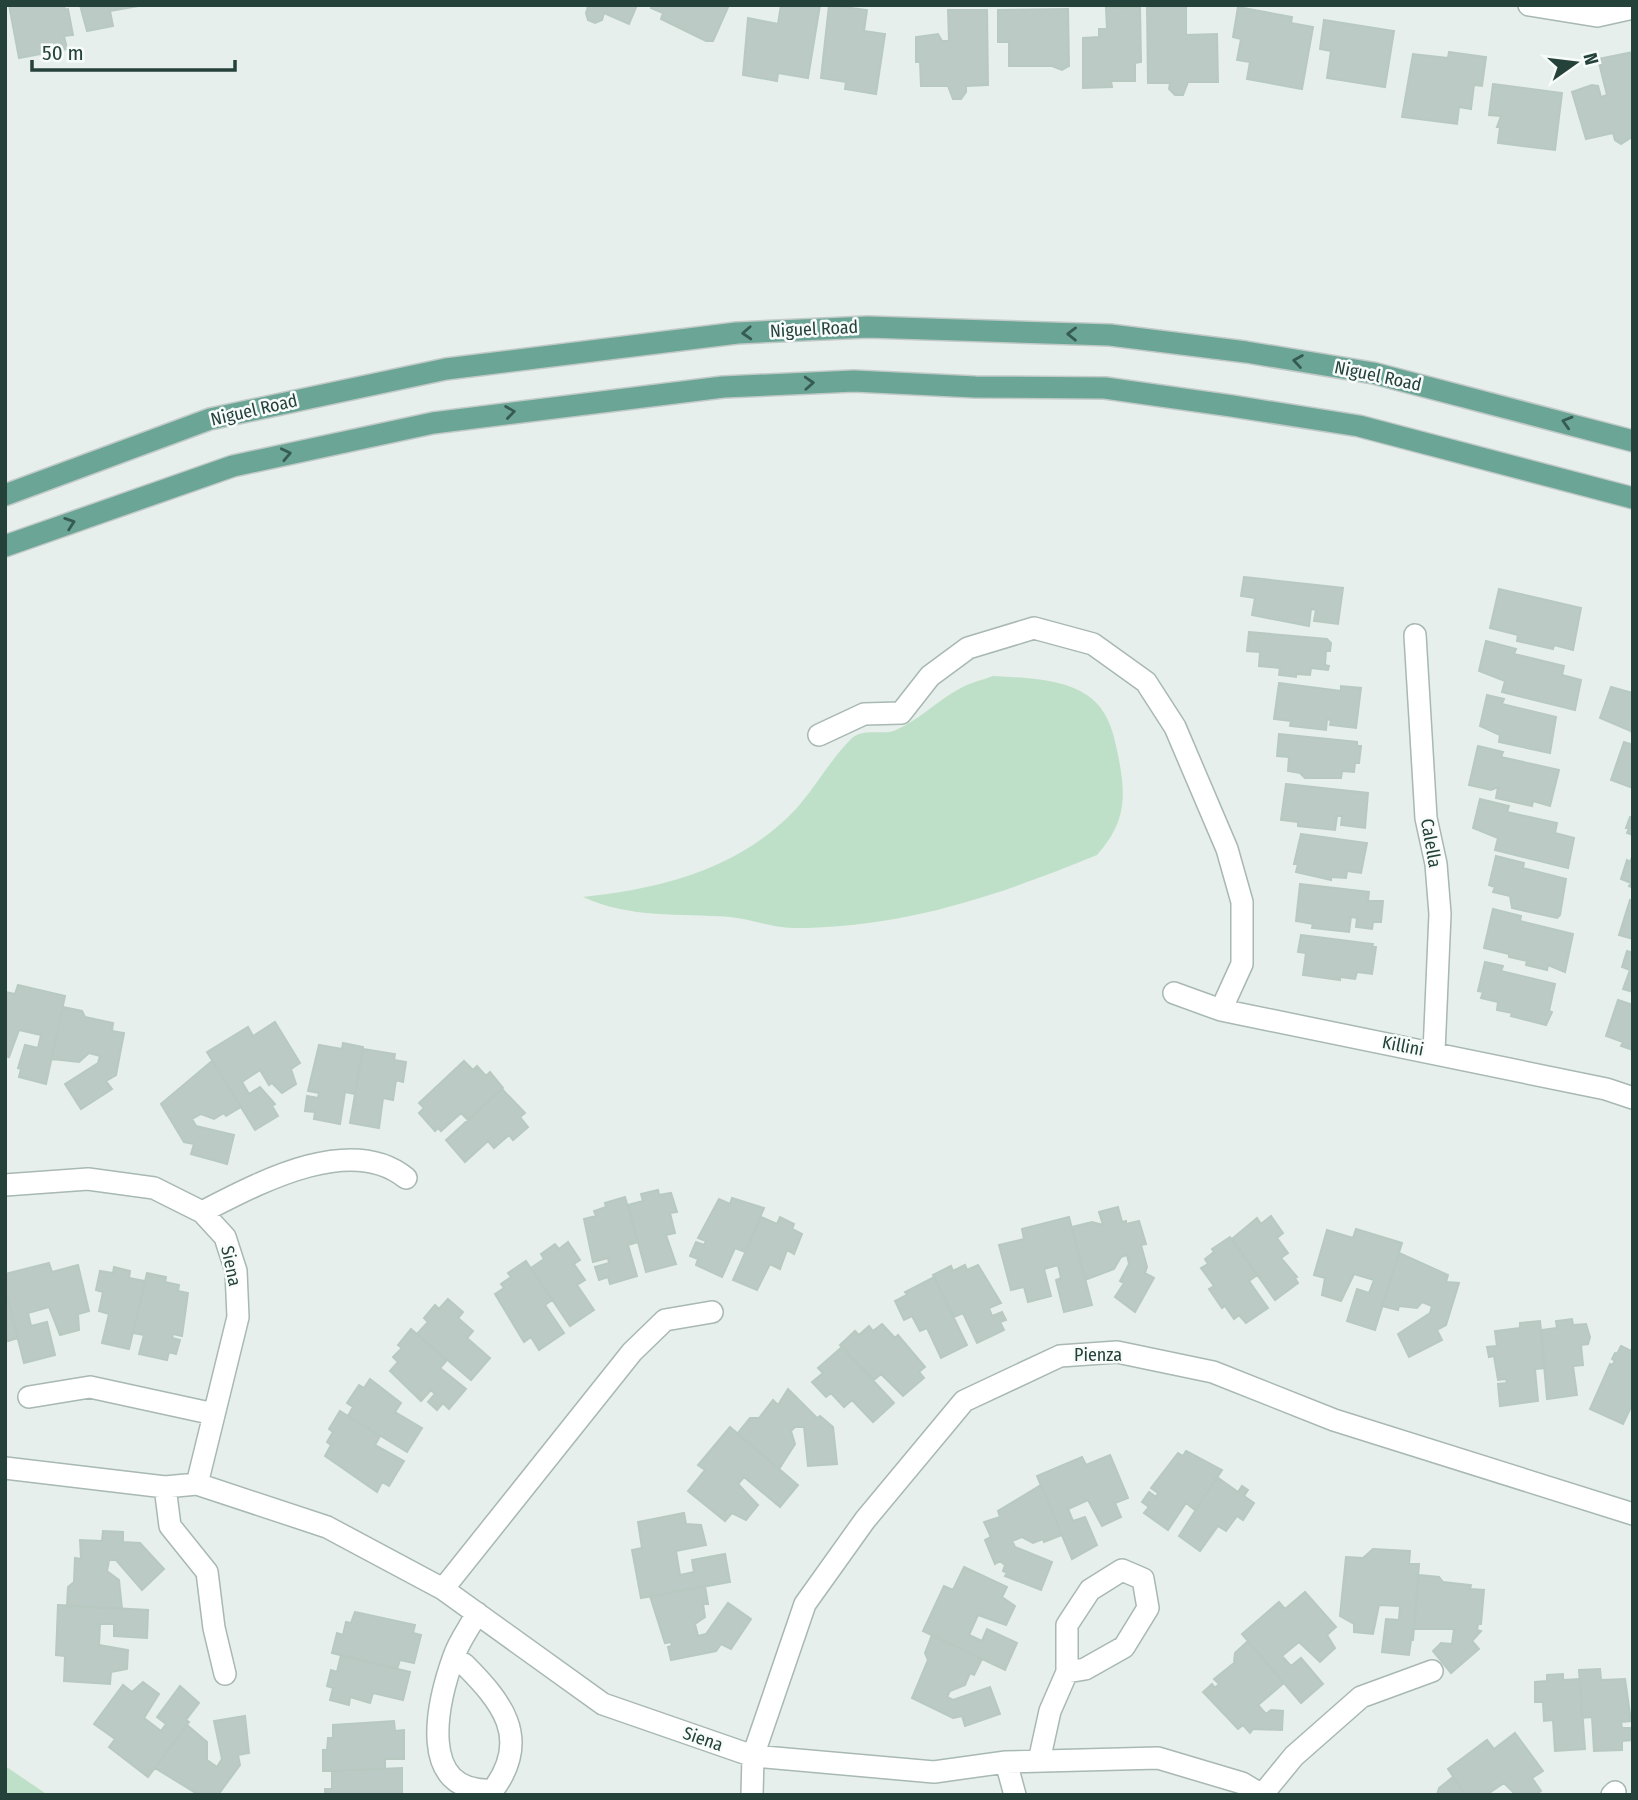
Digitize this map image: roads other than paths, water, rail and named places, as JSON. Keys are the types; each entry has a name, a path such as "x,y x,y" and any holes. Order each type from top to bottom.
{"main road":[{"name":"Niguel Road","path":"5,495 209,419 446,369 737,333 867,327 1110,335 1246,352 1373,373 1633,441"},
{"path":"5,546 233,466 433,423 723,387 854,381 975,387 1105,388 1232,406 1359,426 1633,498"}],"street":[{"path":"1528,5 1597,16 1633,8"},
{"path":"819,735 864,714 901,713 930,676 968,648 1034,628 1093,644 1146,682 1175,727 1227,849 1242,902 1242,964 1221,1010"},
{"name":"Calella","path":"1415,635 1426,818 1436,864 1440,914 1434,1052"},
{"name":"Killini","path":"1174,993 1221,1010 1434,1052 1606,1089 1633,1098"},
{"path":"202,1212 254,1184 298,1168 345,1161 392,1167 406,1178"},
{"name":"Siena","path":"5,1185 88,1179 154,1188 202,1212 225,1237 236,1271 237,1317 197,1484"},
{"path":"443,1589 632,1352 665,1320 712,1312"},
{"name":"Pienza","path":"752,1795 752,1756 804,1604 864,1520 964,1401 1060,1356 1117,1352 1213,1372 1334,1420 1633,1514"},
{"path":"29,1397 90,1387 215,1414"},
{"name":"Siena","path":"5,1468 164,1487 197,1484 327,1527 443,1589 603,1704 752,1756 934,1772 1006,1762 1158,1758 1242,1783 1262,1795"},
{"path":"164,1487 170,1526 206,1572 214,1628 225,1674"},
{"path":"1039,1761 1051,1711 1067,1672 1067,1625 1090,1590 1122,1570 1143,1579 1148,1608 1124,1647 1085,1669 1067,1672"},
{"path":"452,1663 464,1664 496,1696 509,1724 505,1774 493,1790 473,1791 445,1772 438,1756 440,1718 452,1663 477,1613"},
{"path":"1262,1795 1294,1756 1362,1697 1432,1671"},
{"path":"1006,1762 1015,1795"}]}
